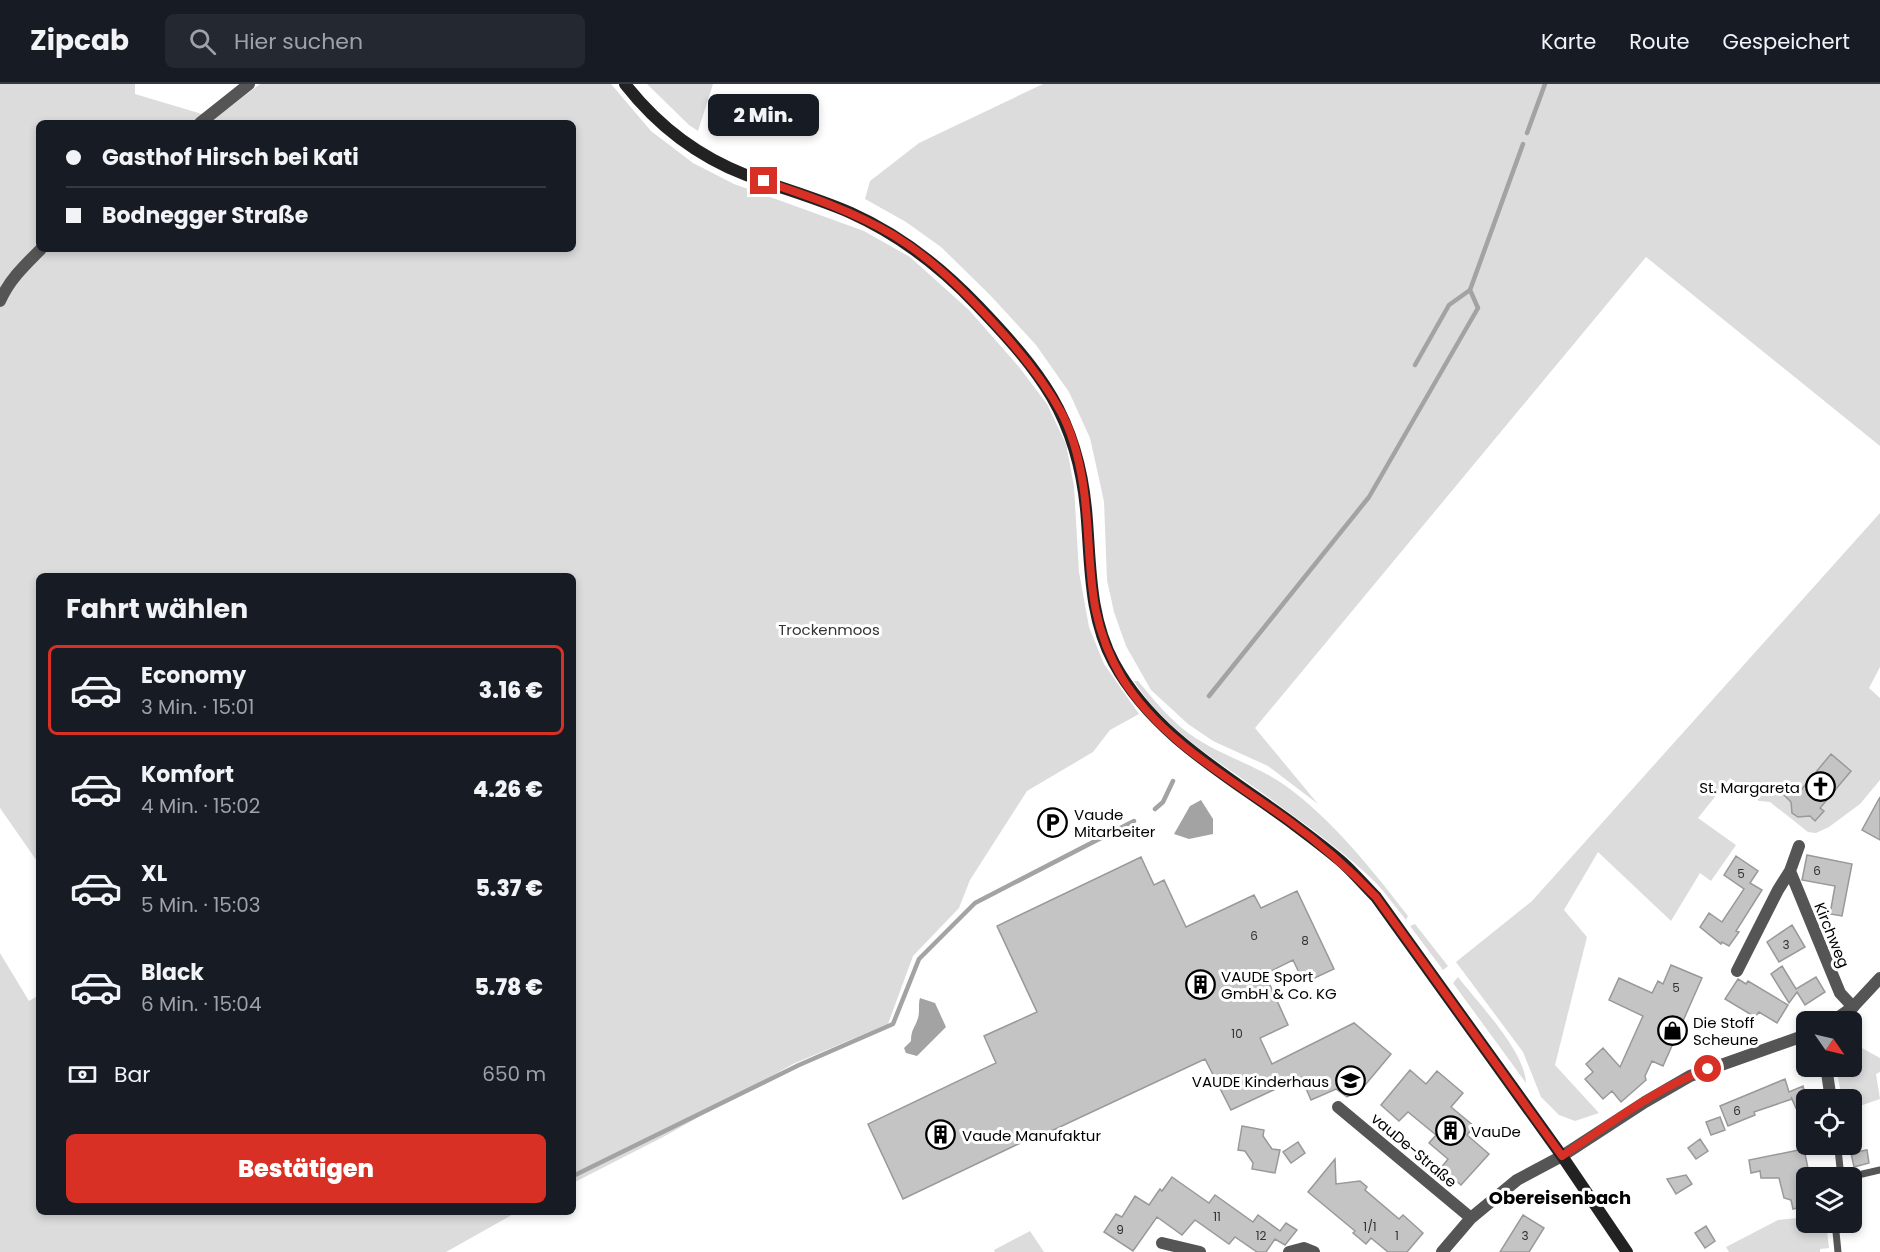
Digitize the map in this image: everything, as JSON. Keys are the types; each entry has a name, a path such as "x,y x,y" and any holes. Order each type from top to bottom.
{"main road":[{"path":"625,84 656,119 691,147 745,174 849,212 909,245 943,270 1022,355 1050,393 1072,436 1083,485 1090,576 1098,623 1112,660 1132,693 1162,726 1187,748 1292,823 1343,863 1376,897 1628,1252"}],"street":[{"path":"204,120 249,84"},
{"path":"0,301 4,291 21,268 38,252"},
{"path":"1737,971 1790,871 1799,846"},
{"name":"Kirchweg","path":"1790,871 1840,993 1853,1007"},
{"path":"1847,1011 1880,978"},
{"path":"1442,1252 1471,1218 1518,1180 1562,1156 1645,1102 1690,1076 1796,1039"},
{"name":"vauDe-Straße","path":"1338,1107 1471,1218"},
{"path":"1162,1243 1200,1252"},
{"path":"1289,1252 1304,1248 1314,1252"}],"lane":[{"path":"1862,1174 1880,1170"},
{"path":"1836,1233 1838,1252"}],"green space":[{"name":"Trockenmoos","path":"0,84 135,84 135,94 202,114 203,120 36,120 36,252 576,252 576,120 213,120 260,84 611,84 651,131 693,163 734,184 864,231 910,257 969,310 1019,367 1047,404 1066,444 1074,486 1079,572 1089,627 1104,664 1139,714 1110,730 1093,752 1027,791 970,880 959,908 913,956 888,1024 793,1064 665,1136 576,1181 576,573 36,573 36,860 0,808"},
{"path":"647,84 713,84 698,131 689,125"},
{"path":"1043,84 1880,84 1880,446 1646,257 1255,728 1318,804 1268,766 1213,741 1188,724 1151,690 1126,646 1114,612 1107,580 1104,502 1090,438 1069,392 1036,345 941,247 906,222 865,199 870,181 919,143"},
{"path":"1880,513 1880,667 1869,688 1880,698 1880,780 1860,804 1829,827 1816,833 1808,832 1770,802 1759,801 1730,778 1698,818 1736,845 1711,881 1700,873 1671,921 1598,852 1564,910 1587,937 1555,1065 1599,1113 1575,1121 1559,1115 1541,1097 1523,1052 1456,962 1532,901"},
{"path":"1134,681 1138,681 1165,712 1188,733 1275,779 1303,799 1336,830 1366,864 1408,916 1406,920 1377,884 1354,863 1318,834 1201,750 1164,718"},
{"path":"1415,924 1448,966 1443,970 1410,926"},
{"path":"0,953 29,1001 36,997 36,1215 512,1215 446,1252 0,1252"},
{"path":"1458,977 1509,1042 1524,1070 1526,1083 1453,983"},
{"path":"1862,1048 1880,1058 1880,1072 1876,1074 1880,1099 1862,1105 1862,1089 1840,1089 1838,1077 1862,1077"},
{"path":"1796,1218 1796,1233 1827,1233 1829,1248 1820,1249 1820,1252 1729,1252 1726,1247 1778,1220"},
{"path":"1030,1231 1044,1252 995,1252 994,1250"}],"shaded area":[{"path":"1201,800 1213,819 1213,834 1189,839 1174,834 1190,806"},
{"path":"920,998 935,1003 946,1027 917,1056 906,1053 904,1048 911,1041 912,1031 919,1015"}],"building":[{"name":"St. Margareta","path":"1831,754 1851,771 1820,808 1824,811 1815,821 1810,816 1798,817 1792,813 1791,802 1784,795 1794,784 1801,790"},
{"path":"1880,797 1880,840 1862,830"},
{"path":"1807,855 1852,864 1842,916 1830,914 1835,886 1802,880"},
{"path":"1736,856 1758,871 1750,883 1762,890 1729,946 1722,942 1721,944 1700,927 1709,913 1722,922 1744,889 1724,875"},
{"path":"1141,857 1154,885 1164,880 1186,927 1254,895 1261,908 1297,891 1334,969 1304,983 1293,960 1265,974 1288,1025 1260,1038 1272,1064 1354,1023 1391,1054 1361,1090 1347,1097 1336,1089 1311,1100 1301,1077 1231,1110 1205,1059 903,1199 868,1124 996,1063 984,1036 1037,1012 997,926"},
{"path":"1792,925 1805,947 1779,962 1767,942"},
{"path":"1671,965 1702,978 1663,1066 1652,1061 1645,1076 1646,1080 1621,1102 1612,1091 1603,1099 1585,1079 1593,1072 1586,1064 1603,1048 1620,1067 1643,1016 1609,1000 1619,978 1652,993 1658,981 1663,984"},
{"path":"1782,966 1796,989 1816,977 1825,992 1805,1005 1797,992 1789,1003 1771,974"},
{"path":"1738,979 1746,984 1748,981 1788,1005 1777,1023 1759,1012 1755,1017 1725,999"},
{"name":"VauDe","path":"1410,1070 1426,1084 1437,1071 1463,1093 1451,1107 1474,1126 1467,1135 1489,1154 1461,1185 1441,1168 1448,1159 1429,1143 1436,1135 1408,1112 1399,1121 1381,1105"},
{"path":"1785,1079 1789,1092 1796,1089 1796,1108 1792,1099 1754,1112 1755,1115 1728,1126 1720,1106"},
{"path":"1720,1117 1725,1130 1711,1135 1706,1122"},
{"path":"1242,1126 1264,1130 1263,1136 1272,1149 1280,1150 1275,1173 1252,1169 1253,1163 1245,1151 1238,1150"},
{"path":"1700,1139 1708,1151 1696,1159 1688,1148"},
{"path":"1298,1142 1305,1153 1291,1163 1283,1152"},
{"path":"1867,1150 1869,1163 1854,1167 1851,1155 1862,1155 1862,1151"},
{"path":"1796,1151 1796,1155 1805,1155 1808,1167 1796,1167 1796,1208 1793,1209 1791,1200 1784,1198 1779,1178 1761,1178 1760,1171 1751,1173 1749,1160"},
{"path":"1335,1159 1336,1184 1360,1181 1367,1187 1365,1190 1399,1219 1403,1215 1423,1233 1407,1252 1388,1252 1371,1238 1366,1244 1353,1233 1355,1231 1308,1192"},
{"path":"1686,1175 1692,1184 1676,1194 1667,1179"},
{"path":"1172,1177 1209,1203 1215,1195 1253,1222 1258,1215 1280,1231 1286,1223 1297,1230 1285,1245 1275,1239 1266,1252 1257,1252 1235,1237 1229,1244 1195,1220 1182,1235 1157,1217 1133,1251 1104,1232 1116,1214 1122,1217 1135,1196 1149,1205"},
{"path":"1523,1215 1544,1228 1529,1252 1500,1252"},
{"path":"1706,1226 1715,1241 1705,1248 1695,1233"}],"waterway":[{"path":"1527,133 1545,84"},
{"path":"1209,696 1369,497 1478,308 1470,290 1523,144"},
{"path":"1415,365 1449,305 1470,290"},
{"path":"1155,809 1163,802 1173,781"},
{"path":"576,1175 799,1065 893,1024 919,959 975,903 1134,821"}],"place":[{"name":"St. Margareta","path":"1821,787"},
{"name":"Vaude Mitarbeiter","path":"1053,823"},
{"name":"VAUDE Sport GmbH & Co. KG","path":"1200,985"},
{"name":"Die Stoff Scheune","path":"1672,1031"},
{"name":"VAUDE Kinderhaus","path":"1350,1081"},
{"name":"VauDe","path":"1450,1131"},
{"name":"Vaude Manufaktur","path":"941,1135"}],"district":[{"name":"Obereisenbach","path":"1560,1197"}],"route":[{"path":"764,181 849,212 892,234 925,256 943,270 1030,364 1062,413 1072,436 1083,485 1090,576 1098,623 1112,660 1132,693 1144,709 1187,748 1292,823 1343,863 1376,897 1562,1156 1645,1102 1690,1076 1708,1069"}]}
